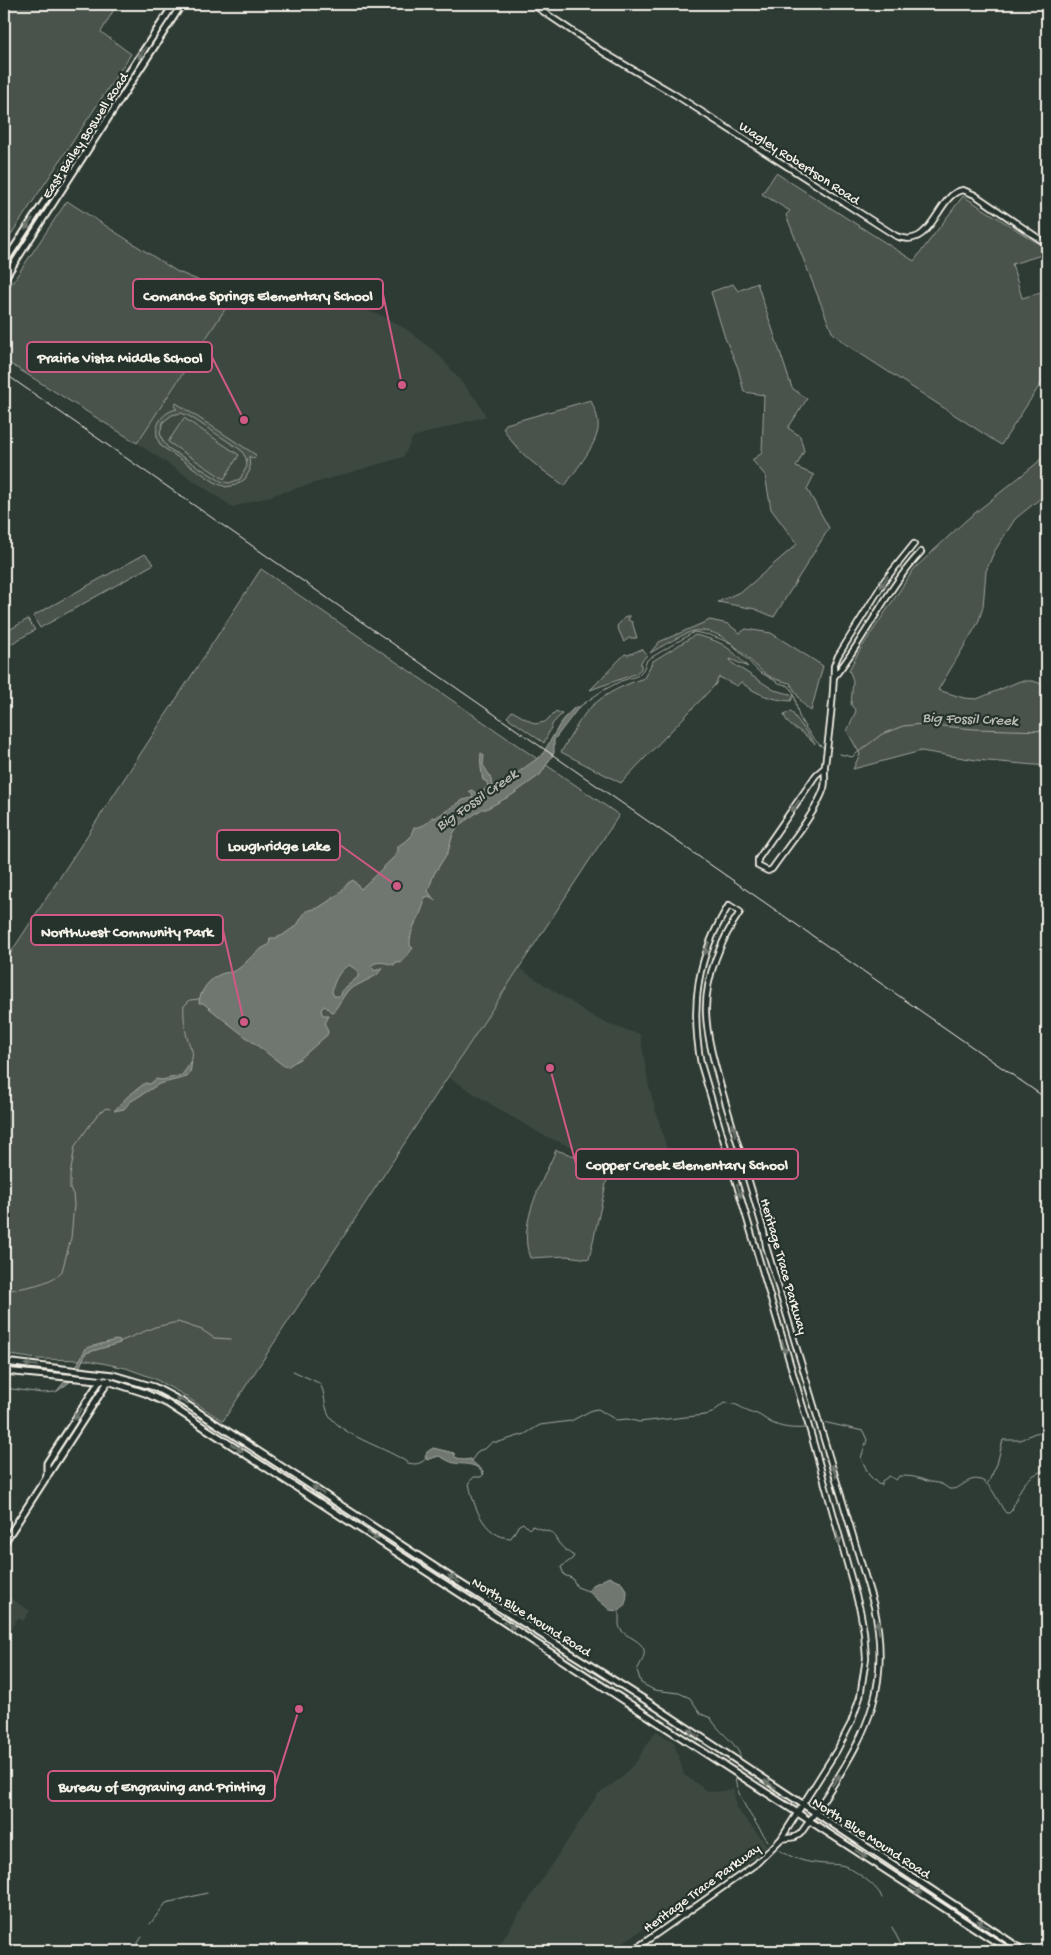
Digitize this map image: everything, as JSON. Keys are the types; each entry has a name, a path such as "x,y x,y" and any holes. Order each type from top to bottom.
{"main road":[{"name":"East Bailey Boswell Road","path":"5,262 174,4"},
{"name":"East Bailey Boswell Road","path":"4,279 182,4"},
{"path":"5,262 12,265"},
{"name":"North Blue Mound Road","path":"4,1362 113,1374 154,1387 186,1404 456,1581 653,1706 1024,1951"},
{"name":"North Blue Mound Road","path":"4,1370 108,1381 145,1393 168,1404 1010,1951"},
{"path":"46,1477 47,1463 104,1373"},
{"path":"4,1543 113,1374"}],"street":[{"name":"Wagley Robertson Road","path":"532,4 603,52 674,94 896,236 905,239 918,237 953,194 963,190 975,195 1047,244"},
{"path":"824,768 816,775 758,859 758,866 764,870 772,869 812,811 824,788 826,775 824,768 834,666 840,652 885,580 914,544"},
{"path":"834,677 849,658 904,572 921,552"},
{"name":"Heritage Trace Parkway","path":"632,1951 756,1864 781,1839 837,1750 851,1723 860,1697 864,1675 865,1643 860,1610 698,1048 695,1018 702,968 714,930 729,905 740,912 730,927 720,950 710,983 706,1010 710,1045 764,1232 766,1246 874,1606 879,1631 879,1678 869,1720 851,1757 810,1820 798,1836 781,1839"}],"shaded area":[{"path":"4,4 117,4 101,32 131,54 4,245"},
{"path":"776,173 914,261 963,196 1047,249 1047,261 1045,254 1012,264 1022,298 1047,291 1047,374 1001,445 844,343 832,332 786,215 790,211 762,194"},
{"path":"67,201 176,271 207,284 237,291 137,443 4,360 4,295"},
{"path":"757,283 792,388 807,399 788,428 800,436 804,451 796,467 814,475 807,489 829,528 774,617 755,609 718,602 744,590 797,544 771,509 765,475 752,460 762,453 764,395 744,392 738,368 725,338 711,292 733,284 738,291"},
{"path":"237,291 337,301 383,316 409,331 439,355 478,402 486,416 413,437 403,457 233,507 137,443"},
{"path":"591,400 598,420 596,438 592,447 565,486 523,454 503,428 506,424"},
{"path":"176,403 256,455 254,459 249,456 250,470 245,479 236,485 226,487 216,483 161,446 157,434 158,423 165,414 177,409 174,406","holes":["181,413 189,416 241,450 246,458 247,466 240,479 229,483 221,481 168,448 160,433 163,422 172,415"]},
{"path":"184,418 239,455 224,479 168,442"},
{"path":"1047,451 1047,493 1015,519 994,552 986,571 983,607 978,623 938,690 964,698 977,699 1020,681 1033,681 1047,686 1047,766 976,760 921,751 853,769 860,754 847,731 856,711 851,705 853,680 849,670 858,653 914,569 965,521 1037,463"},
{"path":"145,554 154,564 40,628 33,616"},
{"path":"261,569 619,815 223,1421 182,1394 153,1378 126,1368 87,1360 37,1359 4,1354 4,963"},
{"path":"626,616 630,616 628,620 632,622 637,638 629,638 624,642 617,626"},
{"path":"28,619 35,630 4,648 4,633"},
{"path":"710,620 728,624 740,633 746,629 771,633 823,666 811,711 802,702 790,683 775,679 765,673 732,644 714,633 705,631 690,632 650,653 659,642"},
{"path":"695,635 719,642 736,654 748,667 730,659 732,663 774,690 794,695 791,701 764,696 741,682 737,686 719,677 715,685 621,783 561,752 579,722 592,706 616,689 644,678 653,661"},
{"path":"642,649 647,655 641,662 641,669 635,674 590,690 625,654 628,655"},
{"path":"512,711 535,724 545,722 556,711 562,714 553,723 544,743 507,717"},
{"path":"791,711 815,744 788,723 784,715"},
{"path":"519,968 597,1019 640,1034 649,1087 670,1160 637,1162 600,1156 572,1147 545,1136 448,1077"},
{"path":"556,1150 608,1167 609,1171 589,1259 566,1256 530,1258 527,1245 529,1217 533,1202"},
{"path":"4,1594 30,1611 23,1621 18,1618 4,1639"},
{"path":"656,1731 674,1742 684,1775 706,1790 715,1792 734,1789 736,1808 767,1845 755,1858 609,1951 495,1951 598,1794 621,1778 635,1763"}],"water":[{"path":"575,707 579,707 554,740 554,753 540,775 512,795 486,809 482,809 458,826 453,834 448,852 434,874 428,891 435,901 429,896 424,898 424,903 410,939 410,946 413,948 401,963 396,962 394,965 385,963 373,964 371,966 375,971 383,967 377,975 348,990 334,1011 331,1012 325,1006 322,1008 323,1015 329,1015 325,1024 328,1032 327,1035 301,1058 287,1067 284,1066 203,1003 199,1003 199,999 208,983 221,974 238,969 257,952 269,945 270,938 283,935 297,925 306,911 318,908 338,895 353,880 361,889 395,856 398,846 410,838 414,827 424,825 432,817 435,818 463,800 472,798 473,794 469,791 472,790 478,795 488,787 487,782 483,780 481,753 484,755 483,765 490,776 492,785 495,786 509,779 542,755 563,719","holes":["349,965 358,971 358,977 341,991 342,994 334,996 332,992 334,984 343,970"]},
{"path":"192,1061 190,1073 187,1077 159,1084 130,1102 124,1109 114,1111 127,1097 145,1083 150,1084 156,1079 162,1080 182,1075"},
{"path":"116,1340 120,1341 120,1343 86,1353 74,1379 56,1392 75,1369 86,1348"},
{"path":"433,1448 454,1453 455,1457 463,1460 471,1459 483,1471 483,1474 474,1466 452,1462 439,1456 427,1460 425,1456 427,1452"},
{"path":"609,1577 620,1581 627,1591 625,1605 619,1611 610,1610 588,1591 593,1585"}],"waterway":[{"name":"Big Fossil Creek","path":"579,707 602,691 621,681 637,676 643,670 647,660 694,632 710,635 731,643 758,671 779,683 789,686 806,729 824,748"},
{"name":"Big Fossil Creek","path":"840,754 852,757 882,734 903,726 922,724 974,729 1047,731"},
{"name":"Big Fossil Creek","path":"190,1064 192,1053 186,1030 184,1006 190,1000 199,999"},
{"name":"Big Fossil Creek","path":"4,1291 43,1283 51,1280 62,1271 71,1238 74,1205 73,1194 70,1189 70,1176 75,1146 97,1115 106,1108 110,1109"},
{"path":"119,1342 155,1327 178,1322 202,1330 214,1338 231,1339"},
{"path":"293,1371 319,1383 329,1415 339,1426 348,1432 390,1452 408,1463 419,1463 427,1457"},
{"path":"4,1388 43,1393 55,1392"},
{"path":"471,1461 478,1451 486,1448 492,1442 499,1442 525,1434 540,1425 571,1421 592,1410 598,1409 616,1420 627,1419 639,1422 705,1415 712,1413 724,1403 729,1403 757,1414 778,1426 805,1428"},
{"path":"823,1422 863,1431 867,1440 861,1458 869,1475 878,1484 882,1485 882,1481 889,1476 896,1480 899,1476 907,1476 952,1489 971,1480 978,1479 988,1485 1006,1513 1012,1510 1020,1490 1028,1479 1047,1470"},
{"path":"988,1483 997,1464 1003,1440 1020,1440 1035,1433 1047,1432"},
{"path":"483,1472 484,1474 481,1477 474,1477 469,1482 476,1509 487,1526 493,1532 511,1538 519,1525 523,1523 529,1529 532,1526 553,1533 561,1546 574,1556 561,1567 564,1575 572,1578 577,1587 588,1591"},
{"path":"619,1612 620,1629 643,1648 644,1655 637,1670 641,1683 654,1690 679,1693 690,1698 701,1714 711,1718 714,1724 738,1750 741,1762"},
{"path":"735,1776 743,1801 768,1841"},
{"path":"779,1850 806,1862 847,1867 862,1876 877,1889 882,1898"},
{"path":"150,1924 166,1903 207,1893"},
{"path":"892,1927 904,1951"},
{"path":"132,1951 142,1937"}],"railway":[{"path":"4,373 1047,1099"}],"place":[{"name":"Comanche Springs Elementary School","path":"402,385"},
{"name":"Prairie Vista Middle School","path":"244,420"},
{"name":"Loughridge Lake","path":"397,886"},
{"name":"Northwest Community Park","path":"244,1022"},
{"name":"Copper Creek Elementary School","path":"550,1068"},
{"name":"Bureau of Engraving and Printing","path":"299,1709"}]}
